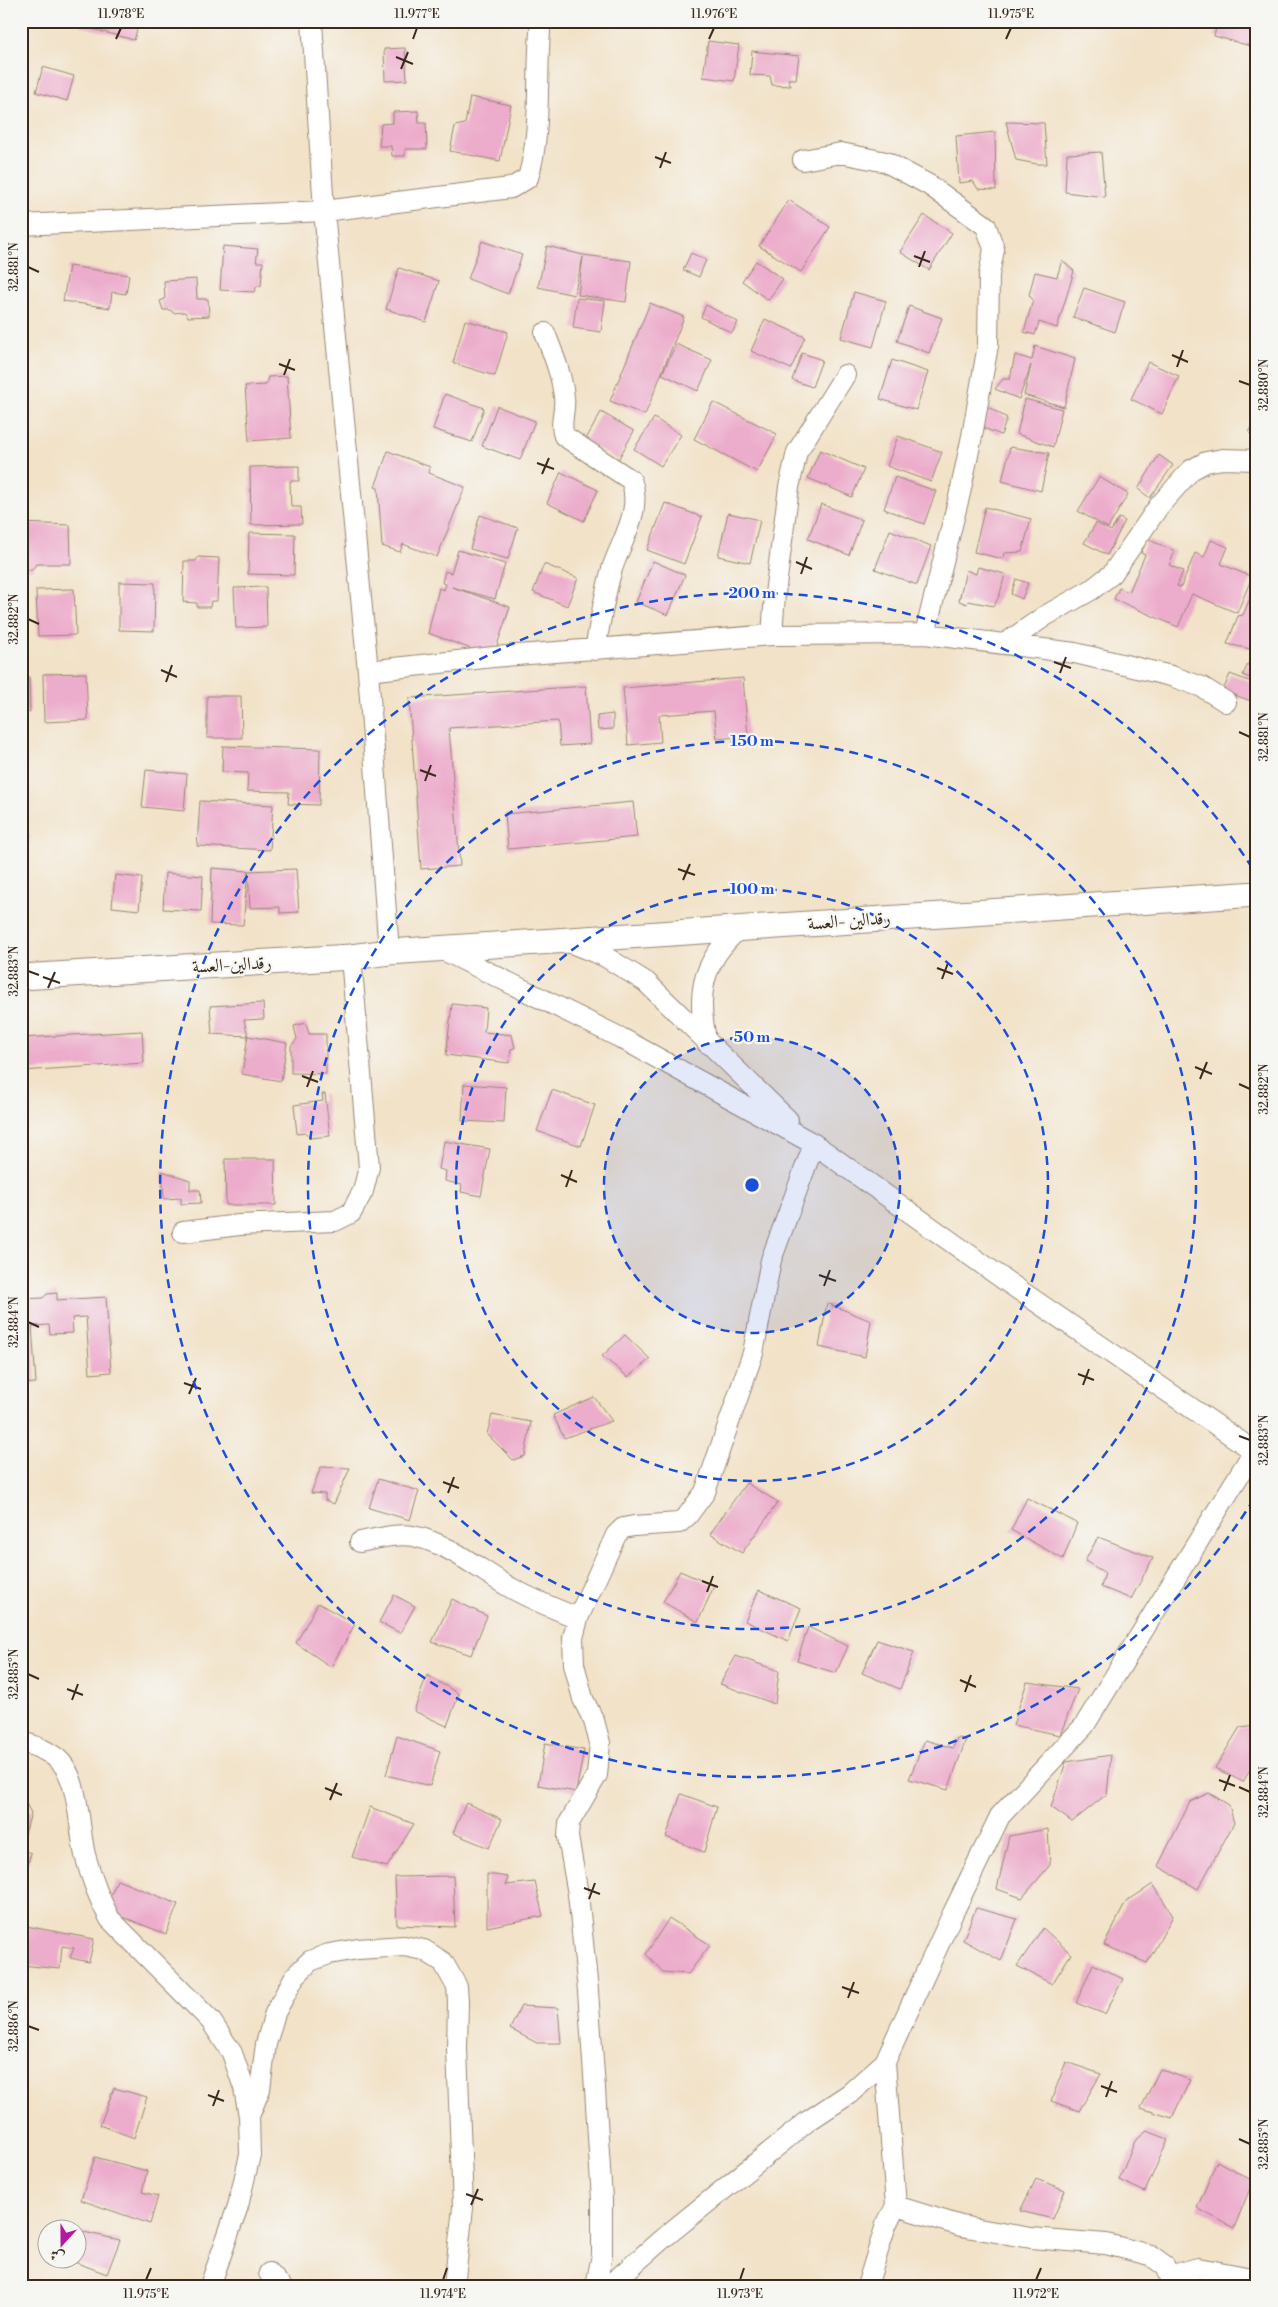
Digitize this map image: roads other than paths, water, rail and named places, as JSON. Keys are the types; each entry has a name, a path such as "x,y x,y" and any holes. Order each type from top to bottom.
{"main road":[{"name":"رقدالين -العسة","path":"442,949 1257,894"},
{"name":"رقدالين-العسة","path":"21,977 351,957 389,952 442,949"}],"street":[{"path":"312,21 324,211 368,671 389,952"},
{"path":"21,224 324,211 511,188 528,178 536,153 537,51 541,21"},
{"path":"803,160 841,153 886,162 929,185 986,226 994,250 989,275 988,345 974,427 960,493 925,634"},
{"path":"545,333 562,379 565,399 561,427 564,436 632,480 636,491 635,508 612,569 595,650"},
{"path":"772,635 777,574 797,452 845,375"},
{"path":"1006,643 1045,616 1091,590 1112,574 1159,506 1191,470 1206,462 1223,459 1257,460"},
{"path":"368,671 493,656 595,650 772,635 925,634 1075,653 1171,676 1202,687 1226,702"},
{"path":"707,1043 701,1016 702,994 706,976 723,943 739,928"},
{"path":"563,940 604,956 628,969 646,982 707,1043 814,1144"},
{"path":"442,949 621,1038 814,1144 1006,1281 1255,1452 1084,1726 1000,1816 956,1905 885,2062 850,2094 801,2126 661,2240 608,2286"},
{"path":"183,1232 239,1225 335,1221 351,1213 363,1191 369,1167 351,957"},
{"path":"596,2286 602,2255 602,2200 588,1990 578,1894 568,1836 569,1823 597,1775 600,1743 594,1721 583,1699 574,1664 573,1638 578,1618 616,1535 623,1528 628,1527 679,1523 688,1515 705,1492 753,1353 772,1260 814,1144"},
{"path":"360,1542 386,1537 411,1536 428,1540 542,1604 578,1618"},
{"path":"21,1742 34,1745 63,1764 71,1776 85,1855 105,1910 122,1934 211,2021 232,2053 244,2088 249,2116 250,2155 230,2233 210,2286"},
{"path":"249,2116 260,2089 266,2044 275,2013 295,1976 310,1961 329,1954 404,1946 424,1950 443,1962 454,1981 458,2001 463,2208 454,2286"},
{"path":"867,2286 883,2233 896,2206 885,2062"},
{"path":"896,2206 961,2226 1031,2238 1106,2244 1150,2255 1164,2265 1170,2281 1198,2268 1257,2279"}]}
